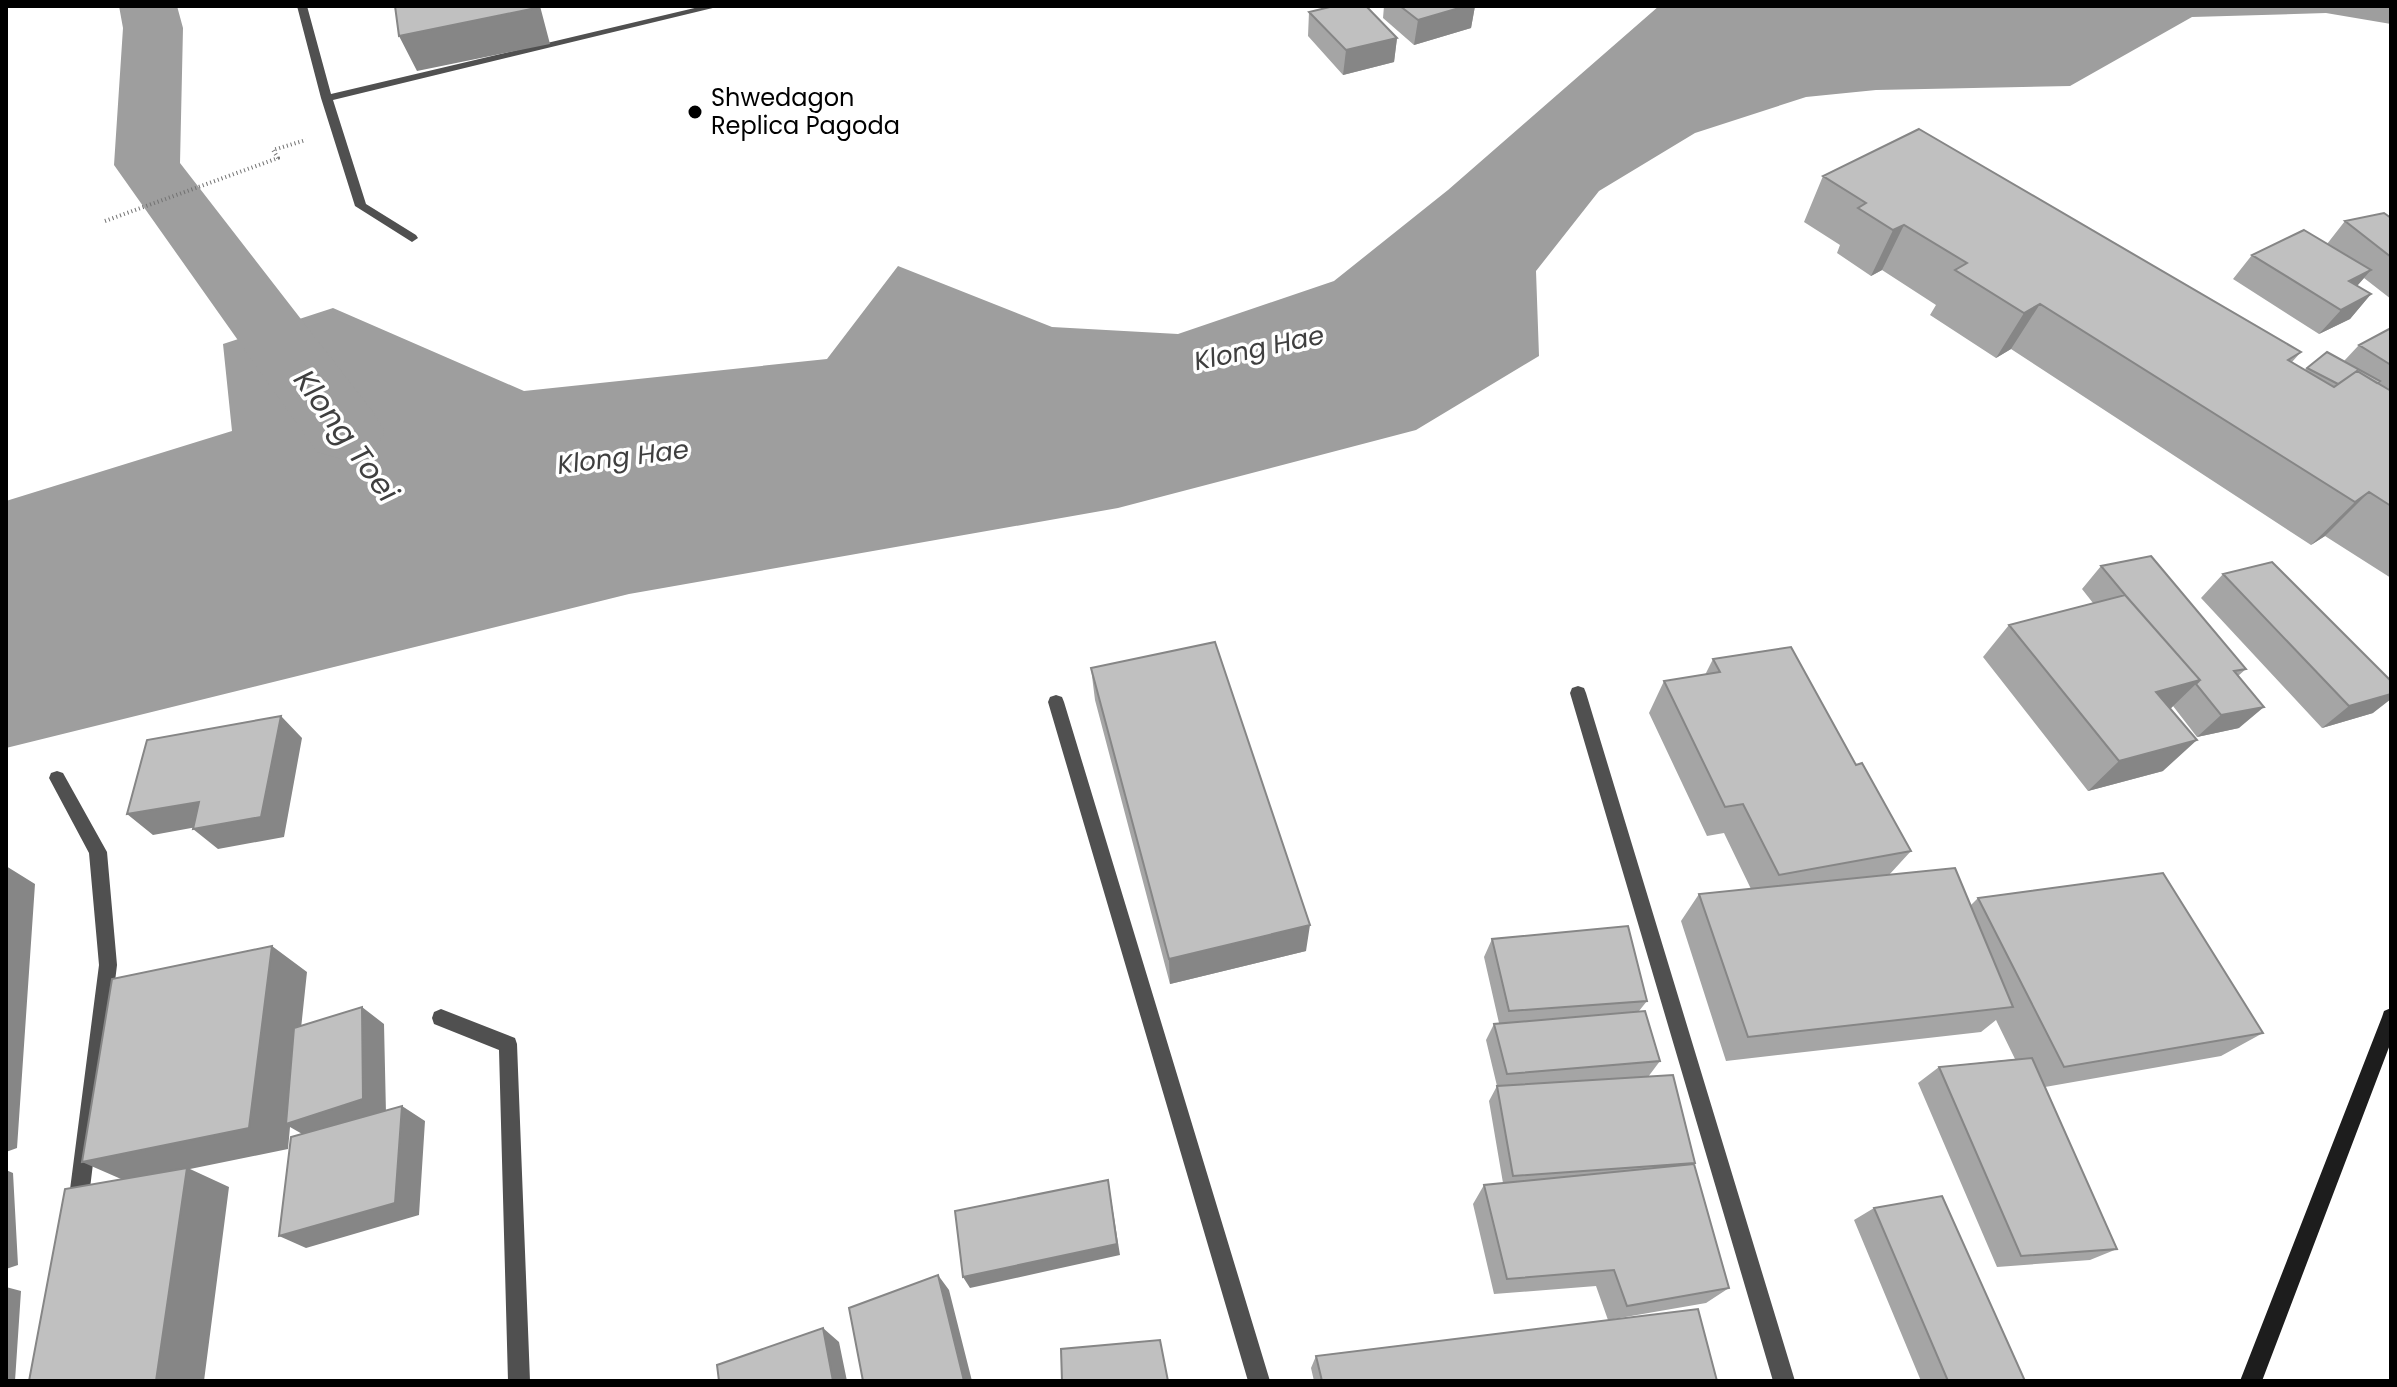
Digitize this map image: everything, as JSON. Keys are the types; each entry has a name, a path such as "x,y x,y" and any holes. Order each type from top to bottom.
{"main road":[{"path":"2251,1381 2391,1017"}],"street":[{"path":"302,6 361,206 412,238"},
{"path":"327,98 716,6"},
{"path":"1578,693 1784,1381"},
{"path":"1056,702 1259,1381"},
{"path":"57,778 98,852 108,965 76,1227"},
{"path":"441,1018 508,1044 519,1381"}],"path":[{"path":"105,221 278,158 273,150"}],"water":[{"name":"Klong Hae","path":"1659,6 2391,6 2391,24 2326,13 2192,17 2070,86 1876,90 1806,97 1695,133 1599,191 1536,271 1539,356 1416,430 1118,508 629,594 6,748 6,501 232,431 223,344 333,308 524,391 827,359 898,266 1052,327 1178,334 1334,281 1448,190"}],"building":[{"path":"395,6 535,6 536,8 399,36"},
{"path":"1334,6 1366,6 1397,38 1346,50 1309,12"},
{"path":"1400,6 1466,6 1418,20"},
{"path":"1919,129 2301,352 2288,360 2334,387 2357,371 2391,391 2391,506 2369,492 2355,502 2040,304 2024,313 1955,270 1967,263 1904,225 1893,230 1858,208 1866,203 1823,176"},
{"path":"2384,213 2391,218 2391,257 2345,221"},
{"path":"2304,230 2371,270 2349,281 2371,294 2341,310 2252,255"},
{"path":"2391,328 2391,365 2359,345"},
{"path":"2327,352 2380,381 2377,383 2357,371 2338,384 2307,368"},
{"path":"2151,556 2246,669 2234,671 2264,707 2221,715 2196,684 2200,680 2101,566"},
{"path":"2272,562 2391,681 2391,694 2349,706 2223,574"},
{"path":"2125,595 2200,680 2156,692 2197,740 2119,761 2009,625"},
{"path":"1215,642 1310,925 1169,959 1091,668"},
{"path":"1791,647 1856,765 1862,763 1911,851 1779,875 1743,804 1725,807 1664,681 1720,672 1713,659"},
{"path":"281,716 261,817 193,829 199,802 127,814 147,740"},
{"path":"1955,868 2013,1007 1748,1037 1699,894"},
{"path":"2163,873 2263,1033 2064,1067 1978,898"},
{"path":"1628,926 1647,1001 1509,1011 1492,939"},
{"path":"272,946 249,1128 82,1162 112,979"},
{"path":"362,1007 363,1099 286,1124 294,1028"},
{"path":"1645,1011 1660,1061 1507,1074 1494,1024"},
{"path":"2032,1058 2117,1249 2021,1256 1939,1067"},
{"path":"1673,1075 1695,1163 1513,1176 1497,1086"},
{"path":"402,1106 395,1203 279,1236 291,1137"},
{"path":"1694,1164 1729,1288 1627,1306 1614,1270 1507,1279 1484,1185"},
{"path":"187,1168 156,1381 29,1381 65,1189"},
{"path":"1108,1180 1117,1244 963,1277 955,1211"},
{"path":"1942,1196 2025,1381 1948,1381 1874,1208"},
{"path":"938,1275 964,1381 863,1381 849,1308"},
{"path":"1698,1309 1717,1381 1322,1381 1316,1356"},
{"path":"823,1328 833,1381 719,1381 717,1365"},
{"path":"1160,1340 1168,1381 1062,1381 1061,1349"}],"waterway":[{"name":"Klong Toei","path":"148,6 153,28 147,165 345,432"}],"place":[{"name":"Shwedagon Replica Pagoda","path":"695,112"}]}
